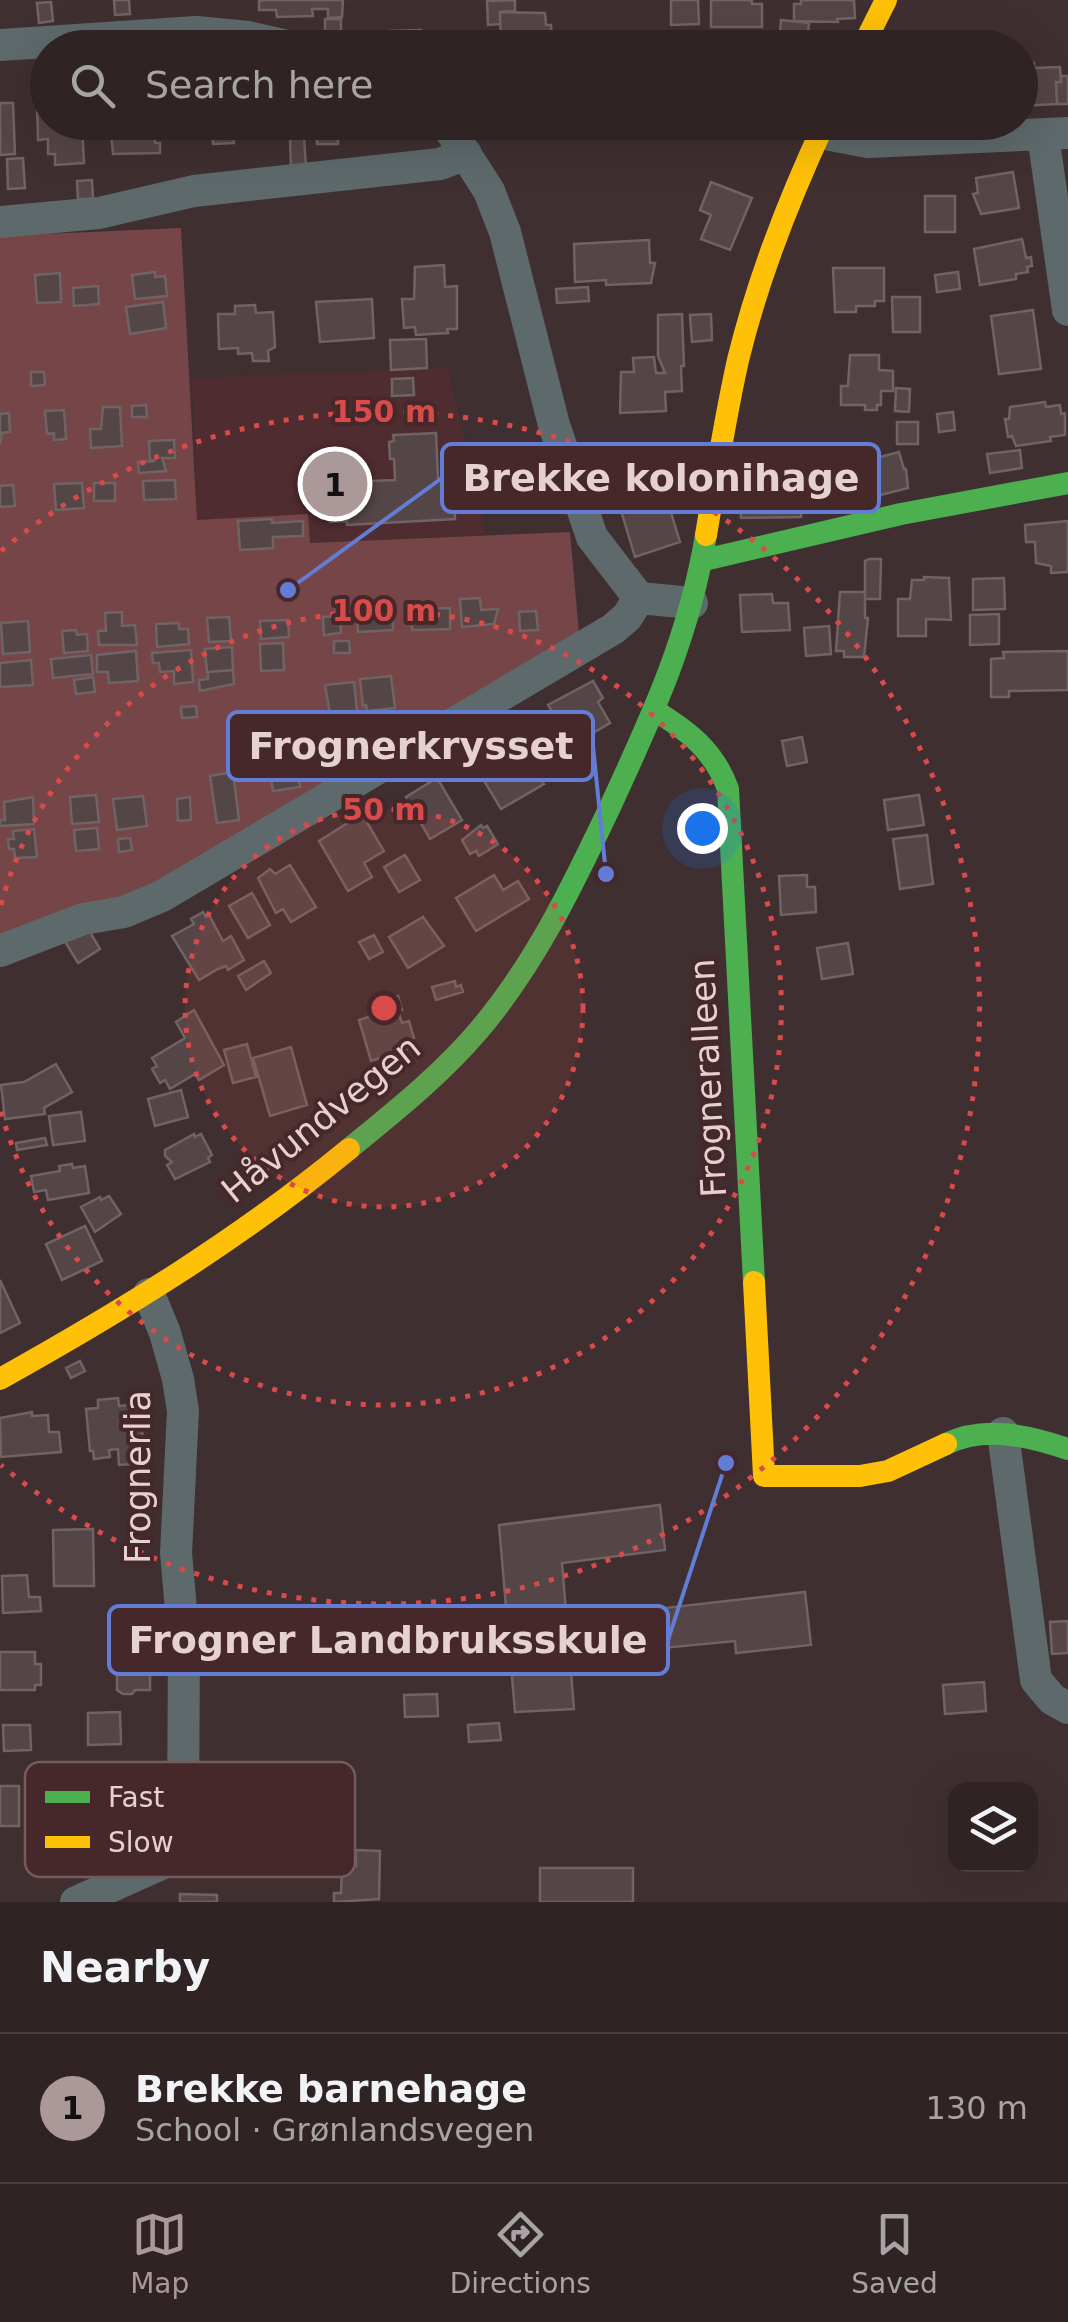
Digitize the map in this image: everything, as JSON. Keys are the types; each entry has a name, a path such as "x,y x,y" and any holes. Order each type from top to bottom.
{"main road":[{"path":"871,30 886,0"},
{"name":"Håvundvegen","path":"0,1379 149,1294 297,1191 436,1075 479,1030 516,981 556,914 654,710 692,604 704,560 722,438 750,317 778,230 817,140"},
{"path":"704,560 901,514 1068,484"},
{"name":"Frogneralleen","path":"654,710 701,740 722,768 728,789 764,1476 860,1476 888,1471 964,1435 1003,1433"},
{"path":"1003,1433 1027,1435 1068,1449"}],"street":[{"path":"0,45 30,43"},
{"path":"1056,134 1068,310"},
{"path":"457,140 488,191 505,232 554,426 592,537 639,598 692,604"},
{"path":"861,140 915,140"},
{"path":"0,222 99,213 194,191 440,164 466,154"},
{"path":"0,951 82,919 124,912 162,896 613,630 639,598"},
{"name":"Frognerlia","path":"149,1294 166,1332 183,1411 176,1553 184,1643 183,1762"},
{"path":"1003,1433 1036,1680 1052,1699 1068,1708"},
{"name":"Frognerlia","path":"76,1902 132,1877"}],"shaded area":[{"path":"181,228 197,520 308,514 310,543 570,532 579,633 128,898 0,939 0,236"},
{"path":"448,368 486,535 309,543 308,514 197,521 192,378"}],"building":[{"path":"114,0 129,0 130,14 115,15"},
{"path":"265,0 343,0 342,17 328,18 328,9 312,9 313,16 277,17 276,10 259,10 259,1"},
{"path":"515,0 515,11 500,12 500,24 488,25 487,1"},
{"path":"671,0 698,0 699,24 671,25"},
{"path":"711,0 752,0 752,4 762,4 762,27 711,27"},
{"path":"801,0 854,0 855,18 837,19 838,22 794,21 794,4 801,4"},
{"path":"51,2 53,21 39,23 37,3"},
{"path":"500,12 545,13 546,25 551,25 551,30 500,30"},
{"path":"325,19 341,19 341,30 325,30"},
{"path":"781,20 809,23 808,30 780,30"},
{"path":"1060,67 1057,104 1038,105 1038,68"},
{"path":"1061,76 1068,76 1068,104 1057,104 1056,82 1061,82"},
{"path":"0,103 13,103 15,154 0,155"},
{"path":"48,140 83,140 84,163 55,165 55,154 48,154"},
{"path":"112,140 160,143 160,153 113,154"},
{"path":"213,140 234,140 234,143 213,144"},
{"path":"290,140 304,140 306,167 291,168"},
{"path":"317,140 338,140 338,144 317,144"},
{"path":"23,158 25,188 8,189 7,159"},
{"path":"1013,172 1019,208 981,214 973,194 978,193 976,178"},
{"path":"92,180 93,199 78,199 77,181"},
{"path":"711,182 752,198 730,250 701,239 711,215 700,210"},
{"path":"925,196 955,196 955,232 925,232"},
{"path":"1022,239 1026,258 1031,257 1028,272 1016,274 1016,279 980,285 974,249"},
{"path":"649,240 650,263 655,263 651,283 575,282 574,244"},
{"path":"444,265 445,287 457,286 457,329 416,335 415,327 404,328 402,299 414,299 415,267"},
{"path":"833,268 884,268 884,301 875,301 875,306 856,306 856,312 835,312"},
{"path":"155,272 155,277 165,276 167,296 135,299 132,275"},
{"path":"958,272 960,289 937,292 935,275"},
{"path":"60,273 61,302 37,303 35,275"},
{"path":"98,286 99,304 74,306 73,288"},
{"path":"588,287 589,301 557,303 556,289"},
{"path":"892,297 920,297 920,332 893,332"},
{"path":"372,299 374,338 320,342 316,302"},
{"path":"163,302 166,328 130,334 126,307"},
{"path":"255,305 256,313 273,312 275,347 268,351 269,361 253,361 252,353 238,354 238,348 219,349 218,314 235,314 235,306"},
{"path":"1033,310 1041,369 999,374 991,316"},
{"path":"682,314 682,391 665,392 666,411 620,413 621,372 634,372 633,358 654,357 656,373 665,373 658,356 658,315"},
{"path":"711,314 712,340 692,342 690,315"},
{"path":"426,339 427,368 391,370 390,340"},
{"path":"850,355 879,355 879,370 893,371 893,391 881,391 877,410 865,410 865,405 841,405 841,386 848,386"},
{"path":"31,372 44,372 45,385 31,386"},
{"path":"413,378 414,395 392,396 392,379"},
{"path":"896,388 910,389 909,412 895,411"},
{"path":"1045,402 1046,407 1060,405 1061,414 1065,413 1065,435 1016,446 1012,436 1008,437 1005,419 1009,419 1010,407"},
{"path":"146,405 147,417 132,417 132,406"},
{"path":"103,407 120,407 122,446 91,448 90,429 101,429"},
{"path":"64,410 66,439 54,440 54,433 47,434 45,411"},
{"path":"953,412 955,430 939,432 937,414"},
{"path":"9,413 10,432 2,433 0,444 0,414"},
{"path":"897,422 918,422 918,444 897,444"},
{"path":"436,433 438,478 453,477 455,519 347,525 347,521 330,522 328,487 345,486 350,477 395,480 389,442 394,441 393,435"},
{"path":"174,440 175,458 162,458 166,471 139,473 138,462 155,461 150,459 149,441"},
{"path":"1020,450 1022,468 990,473 987,454"},
{"path":"899,452 908,488 857,501 848,458 863,454 865,461"},
{"path":"740,479 798,479 798,486 803,486 801,517 741,518"},
{"path":"175,480 176,499 144,500 143,481"},
{"path":"82,483 84,508 56,510 54,484"},
{"path":"94,483 115,483 115,501 94,501"},
{"path":"652,483 655,492 664,490 680,542 635,557 619,504 635,498 632,490"},
{"path":"13,485 15,506 0,507 0,486"},
{"path":"272,519 272,523 303,521 303,536 273,537 273,548 240,550 238,521"},
{"path":"1068,521 1068,572 1051,573 1051,566 1036,563 1035,542 1026,542 1025,525"},
{"path":"881,559 880,599 865,599 865,561"},
{"path":"949,578 951,620 926,619 926,636 898,636 898,599 910,599 912,580"},
{"path":"1004,578 1005,609 973,610 973,579"},
{"path":"840,592 865,592 868,618 864,657 844,657 844,651 836,651"},
{"path":"772,594 773,603 788,603 790,630 742,632 740,595"},
{"path":"480,598 481,610 498,609 494,624 462,627 460,599"},
{"path":"392,604 393,630 358,632 357,612 364,605"},
{"path":"450,608 450,629 412,630 412,609"},
{"path":"536,611 538,630 520,631 519,612"},
{"path":"122,612 122,626 135,625 137,645 99,645 98,631 106,631 105,613"},
{"path":"999,614 999,644 970,645 970,615"},
{"path":"340,616 341,633 324,635 323,617"},
{"path":"229,617 231,641 209,642 207,618"},
{"path":"288,620 289,637 261,639 260,621"},
{"path":"28,621 30,652 3,654 1,623"},
{"path":"179,623 179,629 188,629 189,644 157,647 156,624"},
{"path":"829,626 831,654 806,656 804,628"},
{"path":"76,630 77,635 87,634 88,651 64,653 62,631"},
{"path":"334,641 349,641 350,653 334,653"},
{"path":"283,643 284,670 261,671 260,644"},
{"path":"232,647 233,670 207,672 205,649"},
{"path":"191,650 193,682 174,684 174,671 160,672 159,663 153,663 152,653"},
{"path":"136,651 138,681 109,683 108,672 97,672 97,655"},
{"path":"1068,651 1068,690 1009,691 1009,697 991,697 991,659 1004,658 1003,652"},
{"path":"91,655 93,674 53,678 51,659"},
{"path":"31,660 33,685 0,687 0,663"},
{"path":"233,670 234,684 200,691 199,680 208,679 208,672"},
{"path":"391,676 395,708 367,711 360,679"},
{"path":"93,677 95,692 76,694 74,680"},
{"path":"593,681 603,698 598,702 610,723 572,745 548,705"},
{"path":"354,682 357,711 330,714 325,685"},
{"path":"196,706 197,717 182,718 181,707"},
{"path":"523,728 537,751 527,757 544,784 501,809 474,764 503,747 500,741"},
{"path":"802,737 807,762 787,766 782,741"},
{"path":"296,759 300,787 273,791 269,763"},
{"path":"311,765 313,779 300,781 298,767"},
{"path":"233,772 239,820 217,823 210,776"},
{"path":"437,778 462,820 430,839 406,797"},
{"path":"96,795 99,822 72,824 70,797"},
{"path":"919,795 924,825 888,830 884,800"},
{"path":"143,796 147,826 117,830 113,799"},
{"path":"33,797 34,824 0,826 0,820 5,820 4,802"},
{"path":"190,797 191,820 178,821 177,799"},
{"path":"362,814 384,851 364,863 372,877 348,891 319,841"},
{"path":"481,825 487,826 498,844 479,856 476,851 470,854 462,840"},
{"path":"97,828 99,849 76,851 74,830"},
{"path":"34,829 37,857 15,858 8,839 14,839 13,831"},
{"path":"927,835 933,884 900,889 893,839"},
{"path":"130,838 132,850 119,852 118,839"},
{"path":"405,855 420,880 399,892 384,867"},
{"path":"290,865 316,907 291,922 283,909 276,913 258,878 270,869 275,874"},
{"path":"494,875 503,890 518,881 529,899 476,931 456,898"},
{"path":"807,875 807,887 815,887 816,912 781,915 779,876"},
{"path":"252,893 270,925 248,938 229,906"},
{"path":"203,912 206,917 209,915 223,941 231,936 244,960 199,980 172,936 194,924 191,919"},
{"path":"423,917 444,946 408,968 389,937"},
{"path":"87,927 100,949 78,963 64,940"},
{"path":"374,935 383,952 369,959 359,942"},
{"path":"848,943 853,974 822,979 817,948"},
{"path":"264,961 271,973 246,990 238,976"},
{"path":"455,981 463,992 436,1000 432,987"},
{"path":"398,996 402,1010 377,1014 374,1003"},
{"path":"397,1008 402,1023 409,1021 414,1038 407,1041 409,1049 371,1061 359,1020"},
{"path":"194,1010 224,1065 199,1080 195,1074 170,1089 165,1080 160,1083 152,1069 157,1066 152,1058 185,1038 176,1022"},
{"path":"247,1044 256,1077 233,1083 224,1050"},
{"path":"291,1047 307,1105 270,1116 253,1058"},
{"path":"56,1064 72,1092 44,1108 45,1114 5,1119 1,1085 24,1082"},
{"path":"181,1090 188,1117 155,1126 148,1099"},
{"path":"81,1112 85,1141 53,1145 49,1116"},
{"path":"201,1134 212,1155 208,1158 210,1162 175,1179 165,1150"},
{"path":"45,1138 47,1145 17,1150 16,1143"},
{"path":"72,1164 73,1168 85,1166 89,1193 48,1200 46,1190 34,1192 31,1176 60,1171 59,1166"},
{"path":"109,1196 121,1214 95,1232 81,1207"},
{"path":"85,1226 102,1261 62,1280 46,1244"},
{"path":"0,1280 20,1323 0,1333"},
{"path":"80,1361 85,1371 71,1378 66,1368"},
{"path":"118,1398 119,1406 131,1405 132,1426 141,1425 147,1463 119,1465 118,1449 109,1450 110,1457 94,1459 90,1451 86,1409 98,1408 98,1400"},
{"path":"32,1412 32,1416 48,1415 49,1432 59,1432 61,1452 1,1457 0,1418"},
{"path":"660,1505 665,1550 562,1563 574,1709 515,1712 499,1525"},
{"path":"93,1529 94,1586 54,1586 53,1530"},
{"path":"27,1575 29,1597 40,1597 41,1611 3,1613 2,1576"},
{"path":"805,1592 811,1645 736,1653 735,1641 590,1655 586,1617"},
{"path":"1068,1621 1068,1653 1052,1654 1050,1622"},
{"path":"0,1652 35,1652 35,1664 41,1664 41,1685 35,1685 35,1690 0,1690"},
{"path":"117,1654 158,1654 158,1673 150,1673 150,1690 123,1694 117,1690"},
{"path":"984,1682 986,1711 945,1714 943,1685"},
{"path":"437,1694 438,1716 405,1717 404,1695"},
{"path":"120,1712 121,1744 88,1745 88,1713"},
{"path":"499,1723 501,1740 469,1742 468,1725"},
{"path":"3,1725 30,1725 31,1750 4,1751"},
{"path":"0,1786 19,1786 19,1826 0,1826"},
{"path":"356,1850 380,1851 379,1899 334,1902 334,1893 341,1893 342,1877 355,1877"},
{"path":"540,1868 633,1868 633,1902 540,1902"},
{"path":"180,1894 217,1895 217,1902 180,1902"}],"traffic: fast":[{"path":"704,560 901,514 1068,483"},
{"path":"349,1149 464,1047 499,1005 552,923 655,707 690,607 706,535"},
{"path":"654,710 698,743 715,763 728,789 754,1282"},
{"path":"946,1444 991,1434 1023,1437 1068,1449"}],"traffic: slow":[{"path":"871,30 886,0"},
{"path":"706,535 746,329 776,239 817,140"},
{"path":"0,1379 180,1272 349,1149"},
{"path":"754,1282 764,1476 860,1476 888,1471 946,1444"}],"place":[{"name":"Brekke barnehage","path":"335,484"},
{"name":"Brekke kolonihage","path":"288,590"},
{"name":"Frognerkrysset","path":"606,874"},
{"name":"Frogner Landbruksskule","path":"726,1463"}]}
